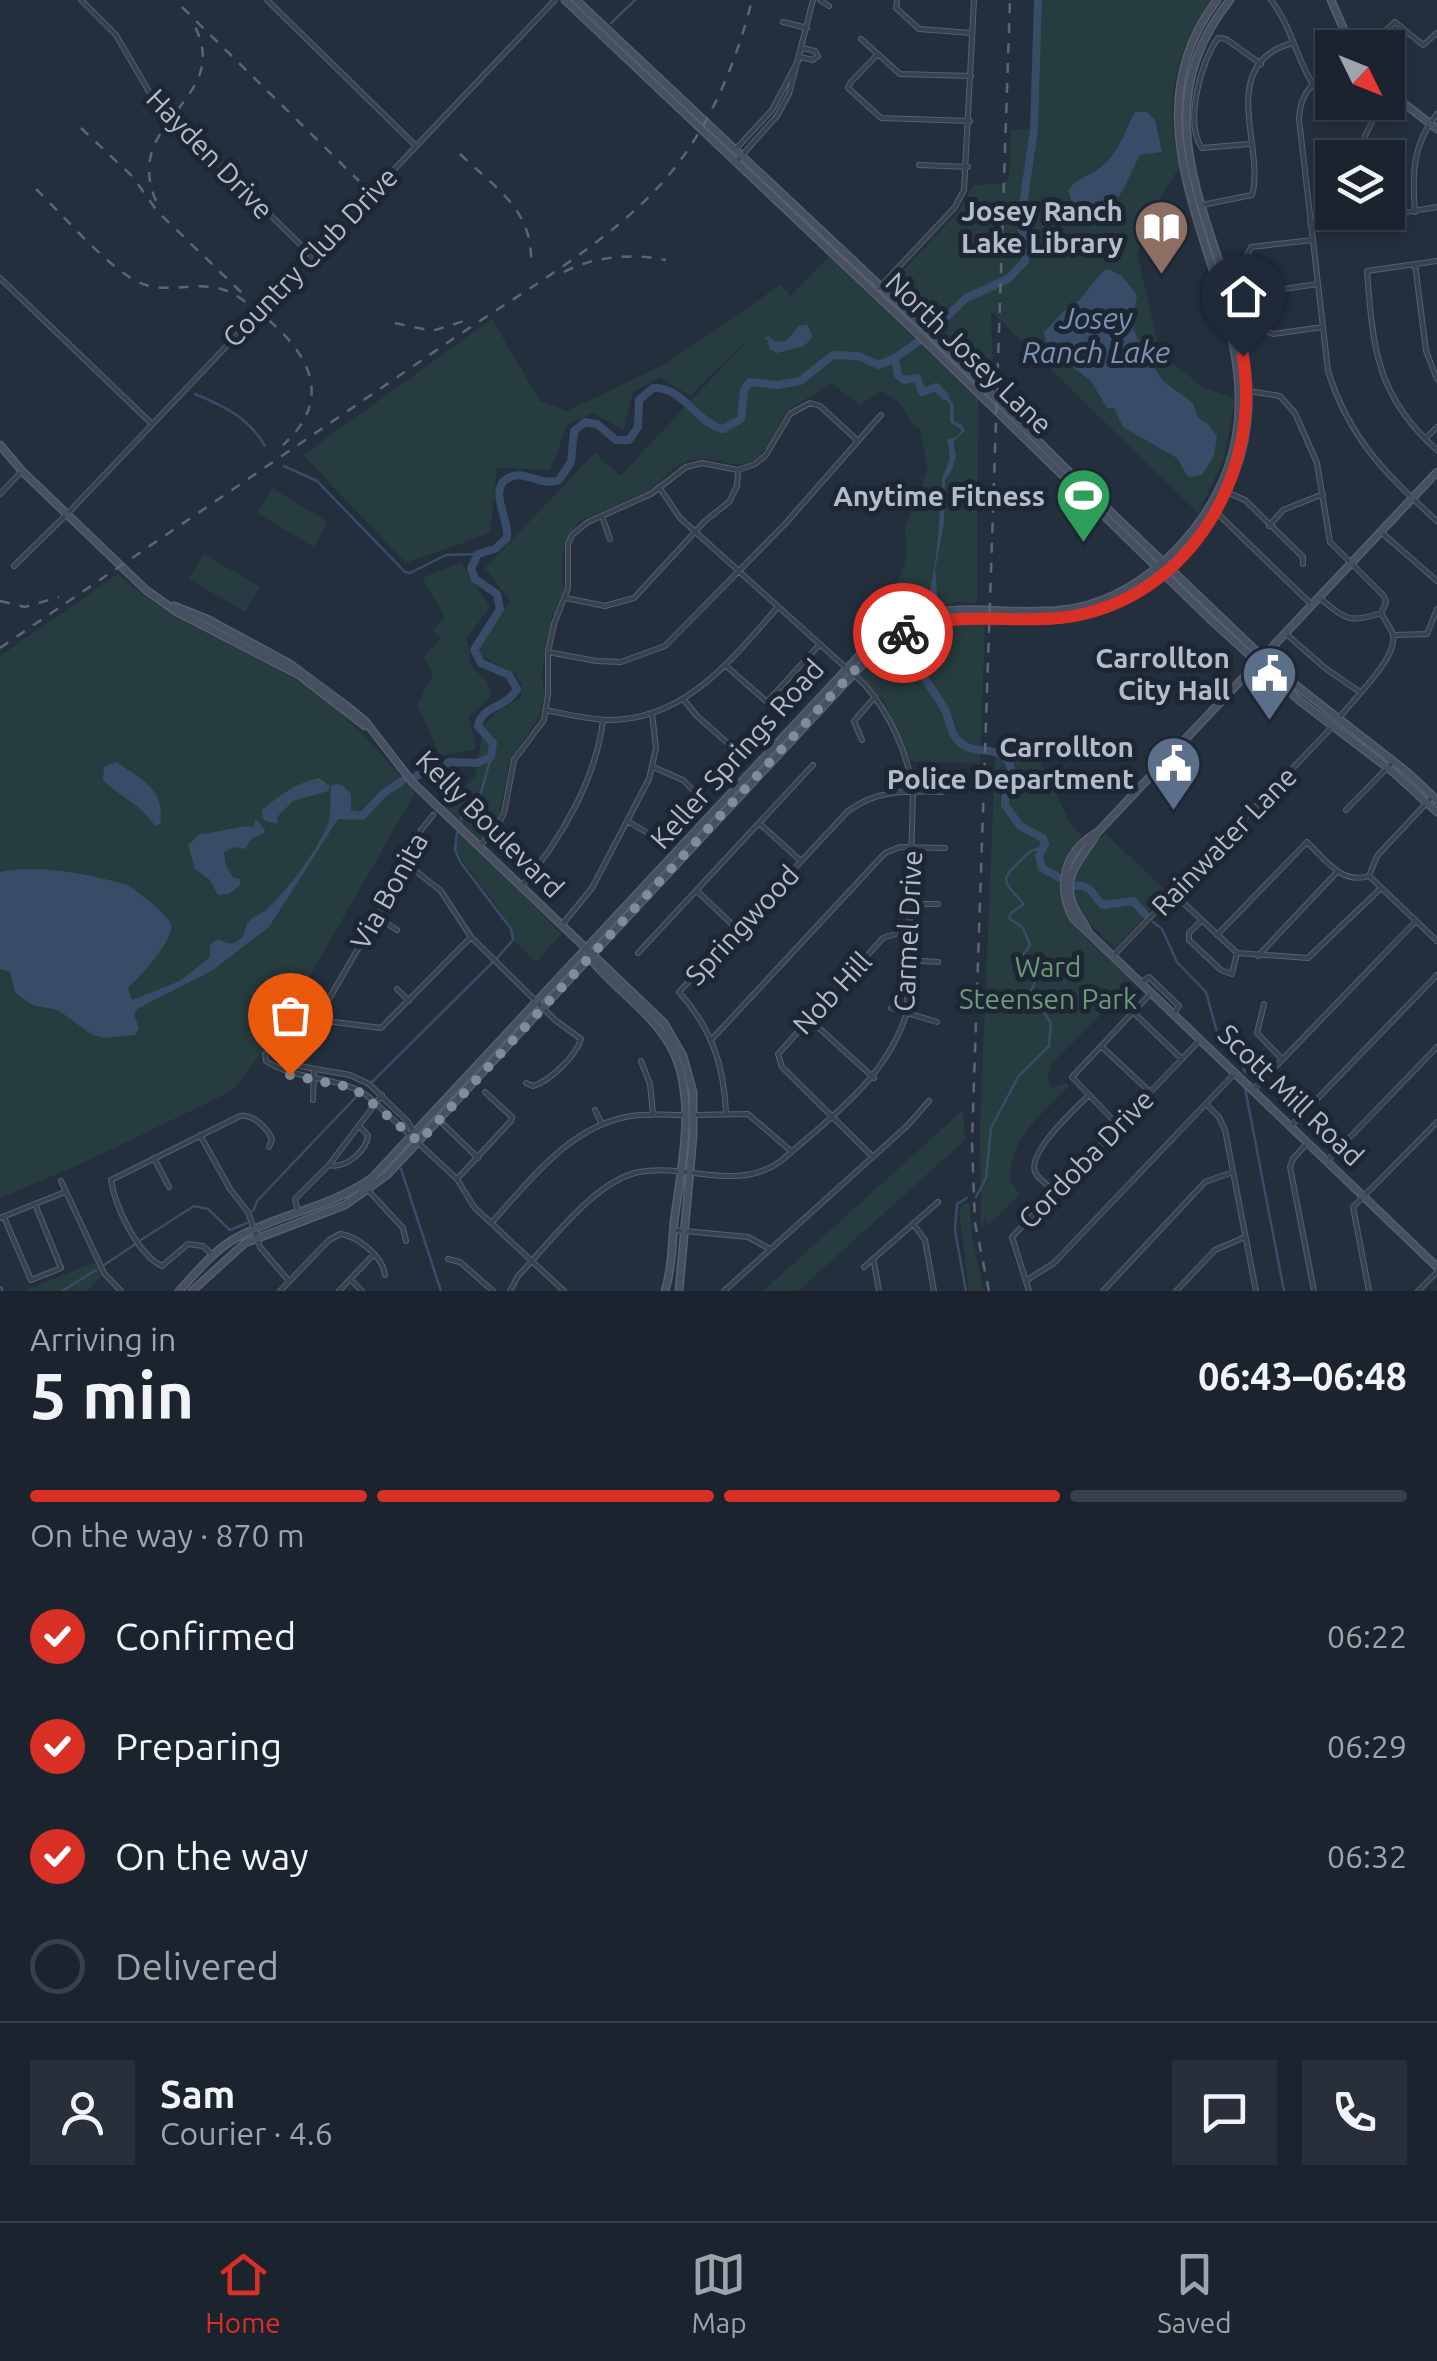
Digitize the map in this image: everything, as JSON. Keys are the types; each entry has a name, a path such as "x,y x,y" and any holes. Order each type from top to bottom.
{"main road":[{"name":"North Josey Lane","path":"565,0 1041,443 1163,560 1166,571 1192,602 1198,602 1233,630 1260,660"},
{"name":"North Josey Lane","path":"576,0 735,156"},
{"name":"Keller Springs Road","path":"192,1291 256,1233 332,1211 368,1190 889,630 926,614 948,611 1057,611 1098,602 1134,584 1156,567 1228,492 1246,422 1243,356 1199,206 1186,135 1184,79 1189,47 1217,0"},
{"name":"Keller Springs Road","path":"1184,79 1206,34 1230,0"},
{"path":"1335,1 1345,30"},
{"path":"1405,105 1437,129"},
{"name":"North Josey Lane","path":"877,290 1156,567 1166,571 1260,660 1432,799 1437,812"},
{"name":"Keller Springs Road","path":"849,670 894,638 928,623 1007,618 1048,620 1089,612 1129,598 1166,571 1195,542 1212,510 1233,452 1243,391"},
{"path":"1012,426 1036,444 1041,443"},
{"name":"Kelly Boulevard","path":"0,445 22,472 136,582 264,653 366,727 414,783 664,1023 683,1056 691,1081 694,1115 679,1291"},
{"name":"Kelly Boulevard","path":"0,454 9,458"},
{"path":"1260,660 1437,472"},
{"path":"1007,618 1012,612 1027,610"},
{"path":"889,630 894,638"},
{"name":"Scott Mill Road","path":"1260,660 1097,832 1070,877 1072,904 1088,932 1437,1269"},
{"name":"Kelly Boulevard","path":"635,998 676,1058 682,1079 680,1173 666,1291"},
{"name":"Keller Springs Road","path":"179,1291 213,1254 362,1186 439,1120 479,1071"}],"street":[{"name":"Hayden Drive","path":"81,0 116,35 155,102 311,255"},
{"path":"268,0 416,146"},
{"name":"Country Club Drive","path":"14,566 554,0"},
{"path":"735,156 784,105 817,0 828,6"},
{"path":"896,0 896,8 919,29 972,32"},
{"path":"877,290 955,207 964,190 974,0"},
{"path":"1271,0 1312,83"},
{"path":"783,22 807,28"},
{"path":"1405,31 1422,45 1437,33"},
{"path":"1249,144 1202,148 1199,145 1197,92 1203,65 1218,38 1226,38 1261,64"},
{"path":"861,39 900,74 971,76"},
{"path":"1199,206 1252,195 1248,100 1261,64 1279,46 1292,42"},
{"path":"800,57 813,60 818,56 816,51 802,48"},
{"path":"878,54 848,88 875,114 889,119 970,121"},
{"path":"1315,81 1302,98 1299,119 1328,371 1349,425 1375,462 1437,521"},
{"path":"1415,212 1413,163 1416,150 1437,114"},
{"path":"919,165 968,167"},
{"path":"1405,213 1437,207"},
{"path":"1310,222 1315,221"},
{"path":"1313,240 1247,248 1246,258 1268,333 1323,327"},
{"path":"1437,261 1370,269 1367,275 1382,378 1394,403 1437,450"},
{"path":"1415,264 1426,351 1437,379"},
{"path":"0,278 152,424"},
{"path":"1225,299 1318,284"},
{"path":"1243,391 1269,392 1287,400 1309,442 1324,494 1330,542 1384,596 1386,603 1381,612 1360,620 1348,619 1320,597"},
{"path":"480,846 501,820 511,769 520,750 540,727 545,710 548,652 570,575 568,544 578,527 659,487 676,471 693,464 738,470 755,464 766,455 790,414 810,404 820,406 858,440"},
{"path":"548,652 612,663 648,654 676,636 785,524 881,415"},
{"path":"1425,439 1437,427"},
{"path":"565,598 604,606 624,603 643,590 734,494 738,470"},
{"path":"0,494 22,472"},
{"name":"Carmel Drive","path":"510,1291 518,1276 605,1187 640,1172 750,1176 774,1167 874,1078 907,1012 913,792 900,746 875,697 674,512 659,487"},
{"path":"1228,492 1245,500 1303,557 1303,564"},
{"path":"1269,526 1283,510 1324,494"},
{"path":"1212,510 1312,604"},
{"path":"602,516 610,539"},
{"path":"1381,532 1437,584"},
{"path":"545,710 603,720 652,714 684,700 726,666 778,606"},
{"path":"1381,612 1393,635 1427,634 1437,609"},
{"path":"1285,633 1360,692"},
{"name":"Rainwater Lane","path":"1114,955 1336,723 1388,655 1393,635"},
{"path":"726,666 767,702 820,644"},
{"path":"862,740 854,721 875,697"},
{"path":"684,700 740,754 748,756"},
{"path":"561,926 592,888 629,822 653,767 656,748 652,714"},
{"path":"521,886 548,854 567,820 598,752 603,720"},
{"path":"1346,810 1390,764"},
{"path":"638,953 813,765"},
{"path":"653,767 683,780 705,802"},
{"name":"Springwood","path":"726,1113 722,1066 712,1039 700,1016 679,992 857,804 886,792 942,792"},
{"path":"1368,876 1377,856 1432,799"},
{"name":"Via Bonita","path":"290,1075 319,1015 433,815"},
{"path":"629,822 646,832"},
{"path":"759,823 801,861"},
{"path":"1217,934 1306,842 1337,872 1352,880 1368,876"},
{"path":"712,1039 886,853 900,847 946,848"},
{"path":"407,864 441,891 471,937 581,1043 544,1081 533,1086 526,1083"},
{"path":"1258,956 1337,872"},
{"path":"1368,876 1437,941"},
{"path":"1173,893 1237,953 1313,956 1380,888"},
{"path":"697,891 737,929"},
{"path":"911,904 938,904"},
{"path":"376,916 398,930"},
{"path":"1202,920 1188,936 1210,960 1232,974 1237,953"},
{"path":"1253,1090 1416,921"},
{"name":"Nob Hill","path":"873,1157 782,1067 778,1058 780,1050 808,1018 883,938 910,930"},
{"path":"319,1015 334,1022 378,1029 471,937"},
{"path":"908,960 938,962"},
{"path":"1291,1126 1437,975"},
{"path":"1142,982 1149,977 1178,1006 1174,1013"},
{"path":"397,989 409,1000"},
{"path":"1118,1125 1072,1078 1152,992"},
{"path":"1264,1004 1256,1033 1282,1059"},
{"path":"891,1008 937,1022"},
{"path":"1133,1012 1182,1060"},
{"path":"808,1018 874,1078"},
{"name":"Cordoba Drive","path":"1029,1291 1012,1237 1201,1039"},
{"path":"1101,1046 1150,1092"},
{"path":"1328,1160 1437,1047"},
{"path":"415,1137 382,1095 360,1079 294,1065 270,1050 264,1054 266,1061 290,1075 354,1088 375,1103 415,1137 457,1179 474,1207 564,1291"},
{"path":"640,1060 650,1084 652,1114"},
{"path":"313,1100 314,1071"},
{"path":"1026,1281 1054,1263 1236,1072"},
{"path":"457,1179 512,1121 485,1092"},
{"path":"298,1213 295,1200 329,1165 382,1095"},
{"path":"1054,1191 1036,1174 1034,1166 1044,1143 1088,1096"},
{"path":"724,1291 922,1112 929,1100"},
{"path":"1206,1104 1223,1123 1256,1291"},
{"path":"595,1110 602,1124"},
{"path":"491,1223 559,1151 602,1124 629,1116 743,1112 754,1116 792,1152"},
{"path":"213,1254 203,1246 188,1244 158,1266 143,1252 112,1186 112,1178 246,1115 270,1134 269,1147"},
{"path":"439,1120 478,1158"},
{"path":"1369,1291 1352,1213 1437,1122"},
{"path":"329,1165 344,1164 366,1146 368,1135 359,1126"},
{"path":"200,1136 256,1233 260,1247 290,1281"},
{"path":"1308,1142 1290,1166 1314,1291"},
{"path":"154,1158 169,1187"},
{"path":"1102,1291 1206,1182 1233,1172"},
{"path":"61,1182 104,1273 120,1291"},
{"path":"368,1190 404,1228 406,1241"},
{"path":"35,1204 60,1268 30,1280 2,1218 35,1204 65,1192"},
{"path":"864,1268 938,1202"},
{"path":"914,1225 925,1240 934,1291"},
{"path":"674,1230 748,1237 770,1249"},
{"path":"280,1291 329,1240 340,1234 354,1237 386,1268 386,1275"},
{"path":"1176,1291 1214,1250 1245,1237"},
{"path":"339,1291 373,1255"},
{"path":"448,1258 460,1262 493,1291"},
{"path":"874,1262 879,1291"},
{"path":"1418,1291 1437,1269"},
{"path":"350,1280 362,1291"}],"green space":[{"path":"1042,0 1211,0 1188,40 1175,80 1172,121 1180,166 1145,222 1152,230 1137,252 1160,353 1203,387 1235,399 1224,459 1198,513 991,311 993,388 887,287 959,211 973,185 1000,184 1009,179 1011,130 1038,129"},
{"path":"829,256 978,398 977,603 957,602 888,621 886,618 907,556 905,528 928,468 920,429 912,424 900,403 882,391 859,405 831,383 787,411 767,447 754,460 739,465 689,460 648,492 580,521 568,535 563,552 563,593 552,618 542,672 544,694 540,715 509,763 499,816 482,839 477,839 445,807 476,775 483,725 520,698 522,685 514,673 481,656 478,647 510,601 485,568 595,453 620,476 753,335 690,396 660,377 633,392 623,430 593,413 568,424 550,470 497,468 490,533 406,563 303,455 492,319 540,401 567,411 667,363 780,285 791,296"},
{"path":"272,488 328,522 314,547 257,513"},
{"path":"204,554 260,587 245,612 189,579"},
{"path":"461,562 490,607 467,638 471,666 487,682 491,697 469,716 476,749 440,756 417,704 433,675 424,657 441,637 432,630 445,617 422,578"},
{"path":"118,574 164,609 317,694 357,728 415,793 277,1033 232,1091 81,1164 0,1198 0,656"},
{"path":"962,622 985,623 980,764 910,761 885,703 858,674 906,639"},
{"name":"Ward Steensen Park","path":"996,739 1029,760 1036,759 1068,819 1082,836 1066,859 1060,880 1061,899 1082,933 1133,982 1052,1063 1050,1088 1066,1083 1069,1086 1028,1129 1014,1154 1011,1182 1020,1194 988,1226 985,1217 981,1230 980,1126"},
{"path":"460,832 562,934 536,962 513,940 498,908 455,850"},
{"path":"1105,833 1167,892 1115,948 1086,918 1073,893 1079,867"},
{"path":"963,1110 965,1140 798,1291 763,1291"},
{"path":"969,1203 984,1291 969,1291 959,1210"},
{"path":"95,1262 101,1276 87,1291 24,1291"}],"water":[{"path":"1135,112 1147,112 1155,120 1162,152 1140,155 1113,204 1106,211 1087,216 1073,205 1068,190 1112,155"},
{"name":"Josey Ranch Lake","path":"1109,269 1122,276 1137,295 1132,327 1150,361 1163,381 1193,403 1198,418 1217,436 1214,456 1202,475 1188,477 1177,458 1123,427 1114,408 1107,408 1091,381 1047,348 1044,332"},
{"path":"807,324 813,337 804,346 777,353 763,339 768,336 776,342 786,341 799,326"},
{"path":"942,389 953,403 954,421 965,431 953,442 956,455 945,480 944,524 935,570 938,605 928,608 942,484 949,460 947,440 957,437 962,430 950,422 950,404 938,392"},
{"path":"116,762 155,793 160,824 155,826 144,812 103,780 104,767"},
{"path":"319,778 330,786 328,791 293,801 278,816 277,824 263,820 262,810 275,800 296,786"},
{"path":"332,785 351,794 351,812 356,813 356,820 338,819 269,927 213,970 137,1009 134,1015 139,1028 135,1035 104,1038 91,1034 58,1010 32,1005 15,993 10,972 0,969 0,872 46,870 124,884 169,920 168,939 128,988 132,1000 180,981 210,957 210,945 218,939 231,943 241,938 250,920 267,909 294,879 328,824"},
{"path":"256,819 264,833 251,839 245,849 234,847 224,852 226,866 233,877 240,879 240,885 229,894 218,895 209,879 195,869 188,845 200,834 253,827"}],"waterway":[{"path":"611,23 635,0"},
{"path":"935,328 966,298 1008,279 1025,261 1028,246 1020,225 1034,130 1038,0"},
{"path":"919,341 895,358 898,375 904,380 917,378 922,392 936,387 945,396"},
{"path":"416,776 450,762 477,763 491,757 493,743 478,726 480,719 517,689 509,675 481,663 474,650 500,609 497,594 475,579 471,568 478,554 495,549 507,538 499,496 503,482 516,475 546,482 559,480 571,462 574,431 585,422 597,424 616,440 629,440 638,427 639,400 653,388 673,393 705,420 723,429 741,419 744,390 750,382 777,385 800,381 833,355 858,356 879,365 895,358"},
{"path":"195,394 235,414 265,446"},
{"path":"284,466 317,481 405,572 446,555 478,554"},
{"path":"920,632 916,644 918,665 945,710 953,733 968,748 997,753 1007,760 1011,776 1005,805 1020,826 1043,838 1045,844 1039,856 1042,868 1060,878"},
{"path":"461,820 462,811 480,796 491,757"},
{"path":"350,814 362,816 402,781"},
{"path":"457,833 455,850 461,863 511,929 513,940 497,958"},
{"path":"976,1197 986,1178 991,1128 1018,1077 1049,1046 1051,1023 1036,1000 1028,999 1037,976 1019,961 1030,945 1023,928 1009,918 1024,904 1006,881 1028,854 1044,848"},
{"path":"1074,886 1088,889 1103,905 1133,901 1145,914"},
{"path":"1153,922 1162,929 1177,962 1206,992 1218,1036 1245,1072"},
{"path":"372,1082 492,963"},
{"path":"1245,1088 1284,1291"},
{"path":"253,1211 257,1201 356,1097"},
{"path":"401,1169 441,1291"},
{"path":"966,1291 955,1230 957,1204 967,1198"},
{"path":"141,1240 194,1206 208,1209 230,1230 247,1223"},
{"path":"104,1265 134,1245"},
{"path":"62,1291 96,1270"}],"railway":[{"path":"0,648 559,269 640,206 679,162 707,119 728,73 752,0"},
{"path":"989,1291 975,1223 972,1142 1010,0"},
{"path":"182,7 359,181"},
{"path":"156,201 149,172 153,149 201,71 202,48 192,21"},
{"path":"81,128 133,177 157,211 242,293"},
{"path":"460,154 517,212 525,225 531,258"},
{"path":"36,189 99,252 138,282 158,287 221,289 242,299 277,328 302,359 312,392 309,409 283,445"},
{"path":"564,272 614,257 666,260"},
{"path":"395,323 432,331 467,320"},
{"path":"0,601 25,607 59,597"}],"way so far":[{"path":"290,1075 354,1088 419,1142 852,673 872,653 903,633"}],"place":[{"name":"Josey Ranch Lake Library","path":"1162,276"},
{"name":"Anytime Fitness","path":"1084,545"},
{"name":"Carrollton City Hall","path":"1269,723"},
{"name":"Carrollton Police Department","path":"1173,812"}],"route":[{"path":"903,633 948,620 1048,620 1074,616 1129,598 1163,574 1195,542 1234,477 1246,422 1243,356"}]}
